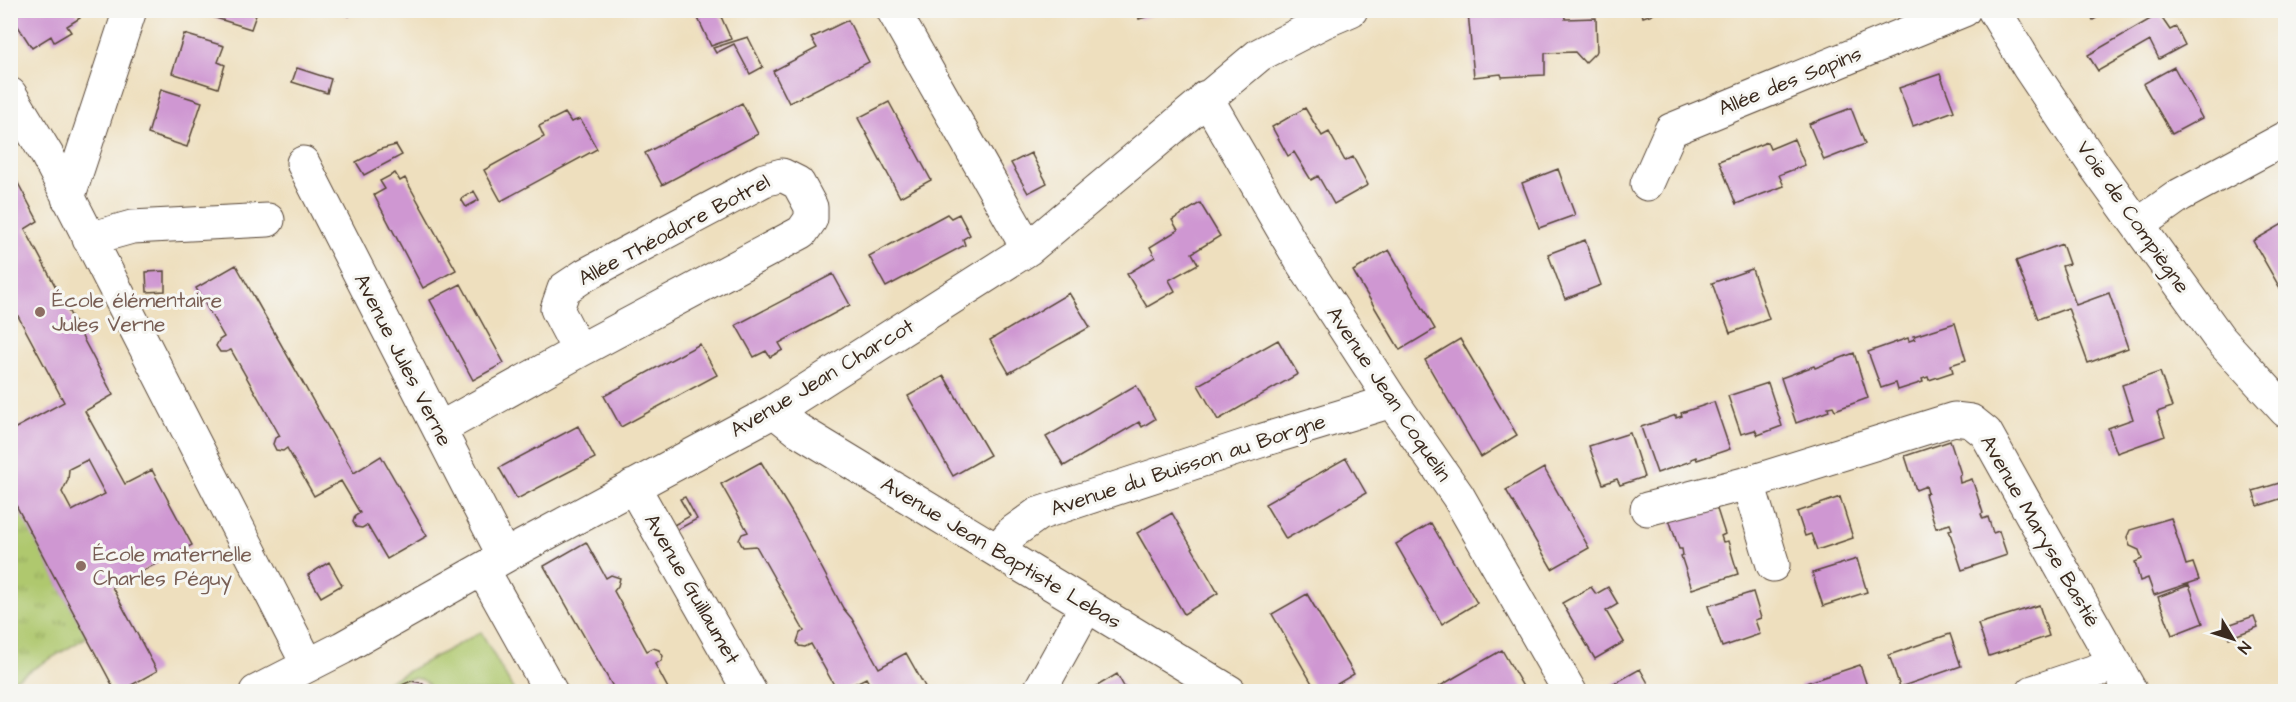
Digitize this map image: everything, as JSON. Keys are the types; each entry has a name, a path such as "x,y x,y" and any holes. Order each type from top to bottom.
{"street":[{"path":"68,198 130,10"},
{"path":"893,10 1028,249"},
{"name":"Avenue Jean Charcot","path":"256,692 774,411 1028,249 1206,97 1259,55 1351,10"},
{"name":"Allée des Sapins","path":"1647,184 1671,130 1964,10"},
{"name":"Voie de Compiègne","path":"1995,10 2028,66 2219,338 2286,411"},
{"path":"10,94 47,155 308,664"},
{"name":"Avenue Jean Coquelin","path":"1206,97 1303,264 1392,401 1458,496 1570,692"},
{"path":"2138,225 2180,195 2286,138"},
{"name":"Avenue Jules Verne","path":"303,163 439,429 550,692"},
{"name":"Allée Théodore Botrel","path":"439,429 802,232 811,219 811,207 798,183 782,175 764,180 585,275 564,289 557,309 579,351"},
{"path":"89,239 132,226 268,220"},
{"name":"Avenue du Buisson au Borgne","path":"997,550 1013,532 1038,514 1253,443 1392,401"},
{"name":"Avenue Jean Baptiste Lebas","path":"774,411 798,430 1230,692"},
{"name":"Avenue Maryse Bastié","path":"1647,509 1748,483 1954,419 1971,420 1986,433 2131,692"},
{"path":"1748,483 1773,565"},
{"name":"Avenue Guillaumet","path":"633,486 750,692"},
{"path":"1039,692 1087,605"},
{"path":"2033,692 2116,664"}],"green space":[{"path":"17,506 87,637 11,682 10,509"},
{"path":"481,632 514,691 432,691 425,681 414,678 402,682 394,691 373,690"}],"building":[{"path":"12,10 75,10 80,18 67,26 71,32 54,42 51,36 32,48 10,14"},
{"path":"204,10 247,10 246,12 256,15 251,29 203,14"},
{"path":"334,10 350,10 349,16"},
{"path":"718,10 731,39 711,46 696,14"},
{"path":"1137,10 1166,10 1166,11 1139,19"},
{"path":"1496,10 1497,15 1564,10 1565,19 1596,18 1597,51 1585,63 1575,52 1545,53 1545,75 1502,77 1501,74 1474,77 1468,12"},
{"path":"1641,10 1662,10 1662,11 1643,17"},
{"path":"2088,10 2110,10 2093,20"},
{"path":"2159,14 2170,30 2176,27 2185,45 2159,59 2150,41 2098,71 2088,55"},
{"path":"848,20 869,62 789,103 773,71 817,48 811,38"},
{"path":"184,34 224,46 218,62 225,65 218,88 172,73"},
{"path":"748,37 763,67 750,74 734,44 716,53 713,48"},
{"path":"2174,67 2202,118 2172,134 2143,84"},
{"path":"297,68 331,79 327,93 292,82"},
{"path":"1940,74 1954,111 1913,126 1899,88"},
{"path":"161,89 202,102 187,147 148,134"},
{"path":"889,102 931,180 900,197 858,118"},
{"path":"742,103 758,134 662,185 645,153"},
{"path":"1305,108 1322,136 1329,132 1345,161 1353,157 1368,185 1334,204 1318,176 1311,180 1294,152 1288,156 1272,127"},
{"path":"1851,108 1865,144 1824,160 1809,124"},
{"path":"565,113 571,122 580,119 597,149 501,201 484,170 544,137 539,126"},
{"path":"1794,139 1805,165 1779,175 1784,186 1736,204 1719,161 1767,142 1770,149"},
{"path":"396,145 402,155 364,175 356,162 381,149"},
{"path":"1031,153 1047,183 1028,193 1011,163"},
{"name":"École maternelle Charles Péguy","path":"10,168 38,221 25,229 113,395 85,411 125,484 152,470 192,545 112,587 157,671 119,692 116,692 10,494 10,431 64,402 10,301","holes":["87,460 105,494 72,511 62,492 68,480 69,469"]},
{"path":"1558,169 1575,215 1539,228 1522,183"},
{"path":"395,173 400,181 405,178 456,270 423,288 374,195 385,189 380,181"},
{"path":"474,191 479,200 466,207 461,199"},
{"path":"1200,203 1220,236 1192,253 1198,264 1169,280 1175,291 1147,307 1127,274 1155,257 1150,247 1178,230 1172,220"},
{"path":"947,214 951,218 959,214 970,235 963,239 965,245 886,287 869,256"},
{"path":"2286,222 2286,294 2284,295 2253,241"},
{"path":"1585,240 1601,285 1565,299 1548,254"},
{"path":"2062,244 2069,264 2062,266 2076,305 2109,293 2128,348 2088,363 2068,308 2038,319 2016,261"},
{"path":"1389,250 1435,329 1400,350 1353,271"},
{"path":"236,265 354,473 381,456 427,536 387,559 367,525 362,528 356,527 353,522 355,516 360,513 341,481 314,496 287,448 283,451 276,450 273,444 275,438 280,436 231,350 220,352 216,346 224,337 196,288"},
{"path":"1752,269 1769,319 1730,333 1712,283"},
{"path":"165,271 165,291 147,292 146,272"},
{"path":"833,274 850,305 779,343 783,350 770,357 766,351 754,357 736,325"},
{"path":"461,284 504,363 473,380 430,300"},
{"path":"1069,293 1090,327 1009,373 990,340"},
{"path":"1955,323 1966,360 1951,365 1953,372 1929,380 1928,377 1922,379 1923,382 1898,390 1896,383 1881,388 1868,352 1908,338 1909,341 1915,339 1914,336"},
{"path":"1460,339 1517,435 1481,457 1425,360"},
{"path":"1278,340 1298,374 1218,420 1198,385"},
{"path":"700,344 717,375 621,427 604,396"},
{"path":"1854,353 1868,398 1835,410 1833,406 1828,407 1829,411 1796,423 1781,378"},
{"path":"2160,372 2172,407 2157,412 2165,436 2117,453 2108,428 2133,419 2122,385"},
{"path":"944,376 990,455 953,476 908,396"},
{"path":"1768,383 1782,426 1758,435 1755,430 1741,434 1728,396"},
{"path":"1136,385 1155,419 1142,427 1139,422 1064,466 1046,437"},
{"path":"1714,402 1730,449 1697,460 1696,457 1691,461 1657,473 1641,427 1676,415 1676,418 1682,416 1681,413"},
{"path":"578,426 595,458 517,499 499,468"},
{"path":"1630,433 1644,477 1620,485 1617,479 1603,484 1589,446"},
{"path":"1950,441 1961,474 1960,483 1972,479 1983,519 1988,517 1993,533 1999,531 2007,555 1962,570 1949,530 1952,529 1950,524 1936,528 1925,494 1928,493 1926,486 1916,490 1905,456"},
{"path":"1346,458 1366,493 1286,539 1265,504"},
{"path":"761,462 797,521 843,608 852,619 879,668 906,653 928,692 874,692 866,678 838,692 811,644 805,647 799,646 797,642 800,633 804,631 756,546 743,547 741,544 739,540 742,534 748,532 721,484"},
{"path":"1544,468 1589,548 1552,569 1506,490"},
{"path":"2286,481 2286,497 2258,506 2253,491"},
{"path":"685,497 697,519 675,531 672,526 690,516 680,499"},
{"path":"1840,497 1853,538 1817,550 1811,534 1805,536 1797,512"},
{"path":"1715,503 1725,534 1721,536 1723,542 1728,541 1738,574 1692,589 1681,556 1683,555 1682,549 1679,549 1668,516"},
{"path":"1172,513 1218,593 1184,614 1137,533"},
{"path":"2171,518 2186,565 2193,563 2199,580 2154,595 2148,578 2140,581 2135,562 2142,559 2139,550 2130,546 2127,537 2130,530"},
{"path":"1431,523 1477,603 1442,624 1396,544"},
{"path":"586,542 606,578 611,575 620,578 614,591 647,651 653,648 659,650 663,656 661,661 655,664 670,692 616,692 544,566"},
{"path":"1857,559 1867,592 1823,606 1812,573"},
{"path":"329,562 342,585 321,597 308,575"},
{"path":"2189,585 2203,623 2172,635 2158,597"},
{"path":"1591,587 1596,594 1608,587 1618,604 1606,611 1624,642 1595,659 1562,603"},
{"path":"1753,592 1761,618 1755,620 1760,634 1722,647 1708,606"},
{"path":"1307,594 1354,674 1324,692 1317,692 1272,614"},
{"path":"2039,605 2049,636 1989,656 1978,624"},
{"path":"2254,616 2258,627 2229,638 2225,626"},
{"path":"1950,634 1961,666 1900,687 1889,655"},
{"path":"1502,650 1526,692 1430,692 1457,676"},
{"path":"1860,665 1869,692 1802,692 1800,685"},
{"path":"1640,669 1653,692 1614,692 1610,686"},
{"path":"1117,674 1127,692 1087,692"},
{"path":"411,681 422,683 429,692 399,692 402,685"}],"place":[{"name":"École élémentaire Jules Verne","path":"40,312"},
{"name":"École maternelle Charles Péguy","path":"81,566"}]}
